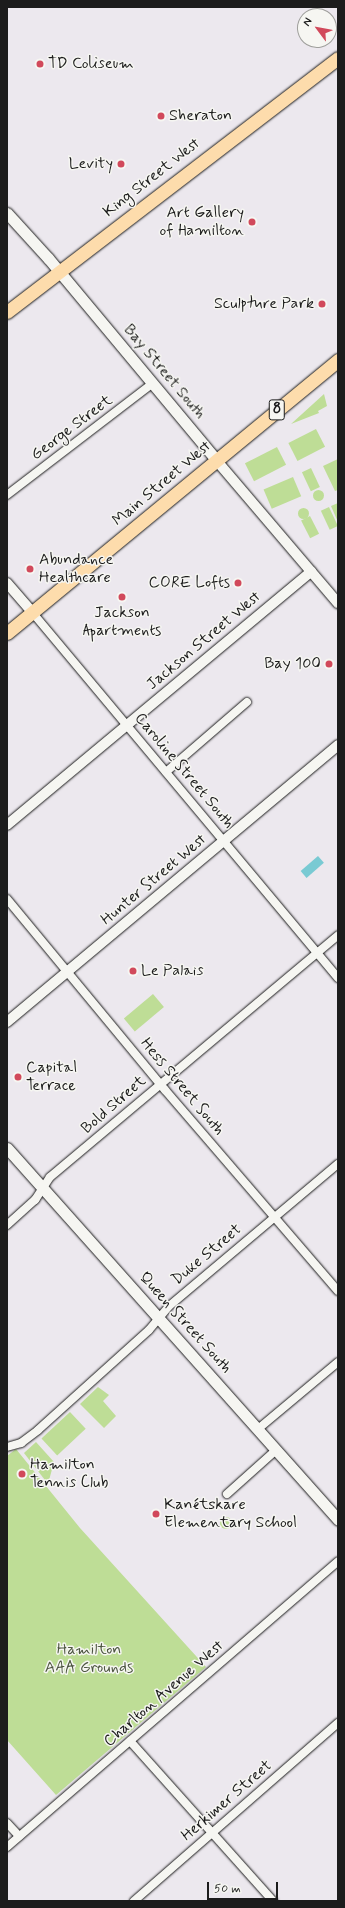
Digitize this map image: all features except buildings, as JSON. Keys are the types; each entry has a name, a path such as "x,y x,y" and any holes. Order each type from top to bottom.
{"main road":[{"name":"King Street West","path":"7,312 338,58"},
{"name":"Bay Street South","path":"7,213 59,272 217,460"},
{"name":"Main Street West","path":"7,632 338,360"},
{"name":"Queen Street South","path":"7,1148 338,1520"}],"street":[{"name":"George Street","path":"7,495 153,383"},
{"name":"Bay Street South","path":"217,460 338,603"},
{"name":"Jackson Street West","path":"7,825 311,572"},
{"name":"Caroline Street South","path":"7,583 338,978"},
{"path":"166,772 247,702"},
{"name":"Hunter Street West","path":"7,1022 338,745"},
{"name":"Hess Street South","path":"7,899 160,1083 338,1291"},
{"name":"Bold Street","path":"7,1225 36,1200 50,1177 160,1083 338,935"},
{"name":"Duke Street","path":"7,1447 21,1443 38,1430 159,1318 168,1307 338,1164"},
{"path":"258,1429 338,1362"},
{"path":"227,1494 276,1450"},
{"name":"Charlton Avenue West","path":"7,1847 338,1561"},
{"name":"Herkimer Street","path":"134,1901 338,1723"},
{"path":"130,1741 272,1901"},
{"path":"7,1823 19,1836"}],"green space":[{"path":"324,394 327,406 318,411 319,413 291,424"},
{"path":"316,429 325,447 297,461 288,443"},
{"path":"277,447 286,465 254,481 245,463"},
{"path":"338,459 338,490 335,491 323,466"},
{"path":"311,468 320,487 311,491 302,472"},
{"path":"293,477 301,496 272,509 264,490"},
{"path":"316,490 320,490 322,491 322,499 316,500 313,497 313,493"},
{"path":"338,503 338,522 331,506"},
{"path":"329,507 338,526 330,530 321,511"},
{"path":"301,508 305,508 307,509 307,517 301,518 298,515 298,511"},
{"path":"310,516 319,534 310,538 301,521"},
{"path":"153,994 164,1007 135,1031 124,1018"},
{"path":"98,1387 109,1395 103,1401 116,1416 104,1428 80,1404"},
{"path":"70,1412 86,1429 57,1455 41,1439"},
{"path":"36,1442 54,1462 48,1484 24,1453"},
{"name":"Hamilton AAA Grounds","path":"16,1449 80,1528 206,1667 56,1795 7,1740 7,1456"},
{"path":"228,1517 231,1518 231,1528 224,1529 221,1528 220,1521 221,1518"}],"water":[{"path":"318,856 324,863 307,878 301,871"}],"place":[{"name":"TD Coliseum","path":"40,64"},
{"name":"Sheraton","path":"161,116"},
{"name":"Levity","path":"121,164"},
{"name":"Art Gallery of Hamilton","path":"252,222"},
{"name":"Sculpture Park","path":"322,304"},
{"name":"Abundance Healthcare","path":"30,569"},
{"name":"CORE Lofts","path":"238,583"},
{"name":"Jackson Apartments","path":"122,597"},
{"name":"Bay 100","path":"329,664"},
{"name":"Le Palais","path":"133,971"},
{"name":"Capital Terrace","path":"18,1077"},
{"name":"Hamilton Tennis Club","path":"22,1474"},
{"name":"Kanétskare Elementary School","path":"156,1514"}]}
